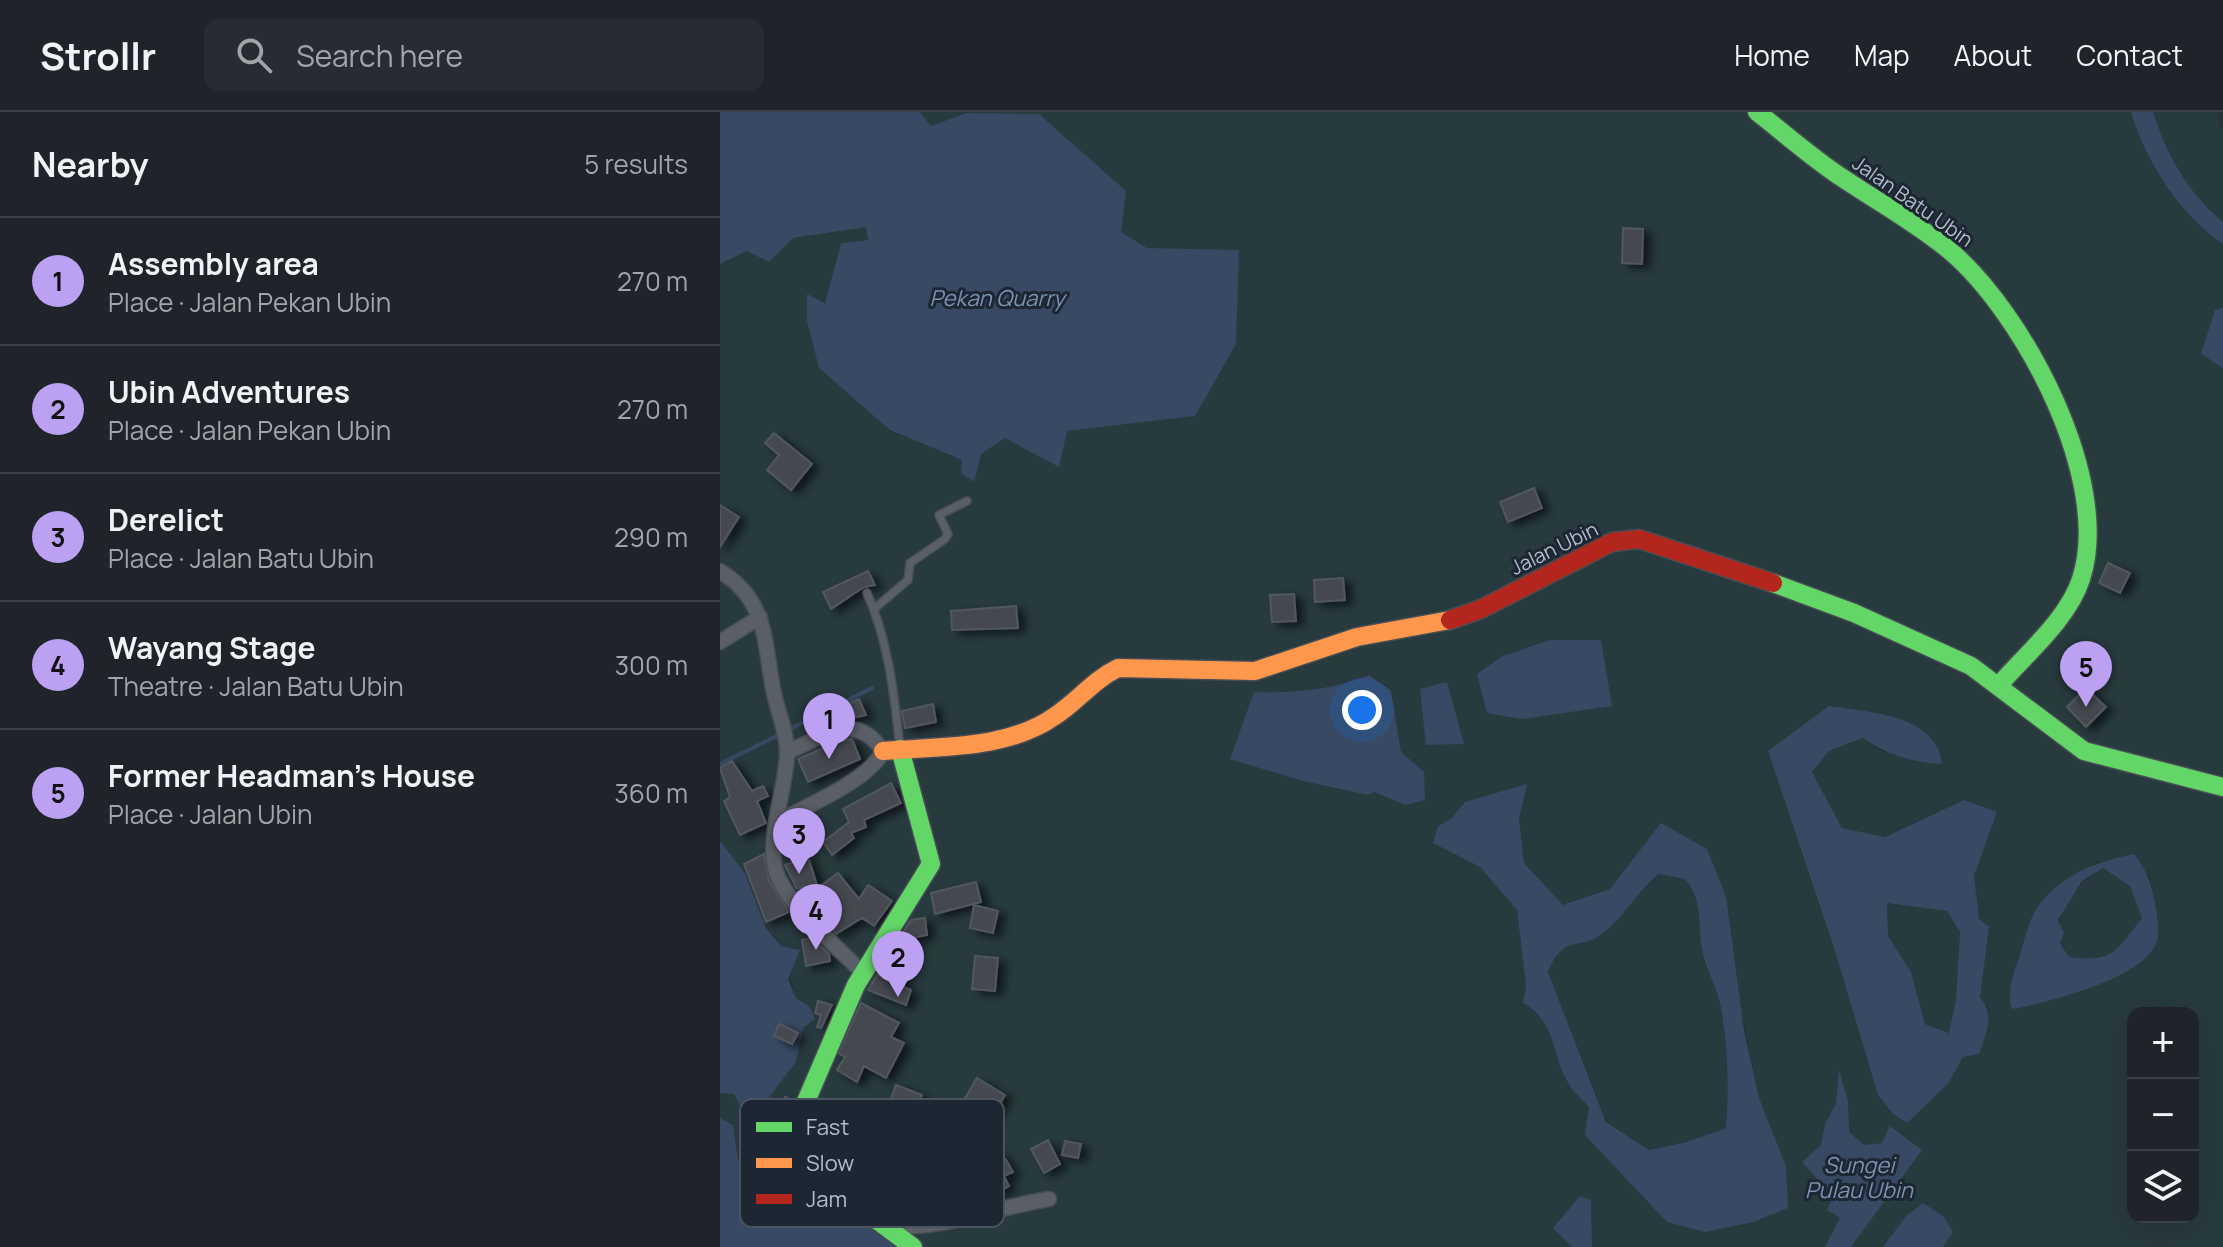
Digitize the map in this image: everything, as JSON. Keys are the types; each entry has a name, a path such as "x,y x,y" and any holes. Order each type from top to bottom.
{"street":[{"name":"Jalan Batu Ubin","path":"1757,112 1835,173 1948,249 1990,289 2029,350 2068,432 2088,499 2082,577 2071,602 2000,684"},
{"name":"Jalan Ubin","path":"891,750 1002,740 1026,733 1056,716 1099,677 1118,668 1140,666 1221,673 1255,671 1357,637 1443,623 1481,609 1612,542 1639,539 1709,560 1854,613 1971,666 2000,684 2084,751 2223,787"},
{"path":"720,571 750,598 766,633 787,752 777,822 776,874 783,887 863,973"},
{"path":"720,642 760,617"},
{"path":"787,752 850,726 866,731 891,750 931,864 925,881 885,933 863,973 829,1038 805,1099"},
{"path":"777,822 863,774 891,750"},
{"path":"1004,1208 1049,1199"},
{"path":"887,1227 921,1227"},
{"path":"887,1227 913,1247"}],"lane":[{"path":"874,609 908,580 910,563 945,539 948,534 939,515 967,501"},
{"path":"867,593 892,680 891,750"}],"green space":[{"path":"920,112 2131,112 2145,150 2166,186 2193,218 2223,244 2223,308 2201,354 2223,368 2223,1247 1943,1247 1953,1232 1906,1216 1883,1247 1592,1247 1591,1200 1572,1247 896,1247 862,1227 1004,1227 1004,1099 768,1099 796,1062 810,1007 796,998 781,946 761,920 745,873 720,841 720,264 747,251 769,261 793,238 866,226 868,240 840,244 825,303 807,295 889,430 962,460 973,482 981,454 1005,437 1058,466 1067,431 1195,416 1239,251 1146,248 966,113 931,126","holes":["1369,675 1391,689 1401,753 1424,772 1405,805 1374,792 1368,795 1303,781 1231,759 1254,692 1313,690","1909,720 1885,753 1863,738 1829,751 1812,772 1842,828 1885,837 1936,812 1997,812 1974,876 1980,997 1990,1009 1948,1084 1893,1114 1878,1095 1835,951 1768,751","1452,819 1519,819 1524,863 1563,905 1610,889 1636,859 1707,849 1726,896 1731,960 1759,1098 1786,1166 1606,1153 1586,1135 1590,1107 1568,1084 1542,1020 1523,1003 1526,986 1517,910 1480,867 1433,843 1438,826","2097,861 2150,875 2156,945 2139,961 2123,972 2091,981 2015,970 2034,913"]},
{"path":"2153,112 2217,112 2219,126 2223,129 2223,222 2200,199 2180,172"},
{"path":"2103,868 2130,886 2142,918 2112,952 2096,957 2069,957 2060,931 2065,906 2081,885"},
{"path":"1659,874 1685,879 1695,896 1703,957 1723,1018 1727,1112 1726,1128 1687,1142 1649,1150 1607,1122 1548,972 1566,947 1594,939 1610,928"},
{"path":"1886,903 1947,911 1960,932 1956,999 1950,1033 1925,1024 1911,972 1888,936"},
{"path":"720,1093 734,1093 740,1102 740,1162 733,1125 720,1118"}],"water":[{"name":"Pekan Quarry","path":"720,112 920,112 931,126 966,113 1039,114 1126,191 1121,232 1147,248 1239,250 1236,344 1195,416 1067,431 1059,467 1005,438 981,454 974,482 961,473 962,460 890,430 819,368 807,321 807,294 825,303 841,243 868,240 866,227 793,238 769,262 747,251 720,264"},
{"path":"2131,112 2153,112 2180,172 2200,199 2223,222 2223,244 2193,218 2166,186 2145,150"},
{"path":"2223,308 2223,368 2201,354 2215,310"},
{"path":"1550,640 1601,640 1612,706 1522,719 1487,713 1477,674 1503,656"},
{"path":"1369,675 1391,690 1401,752 1424,772 1425,800 1405,805 1374,792 1368,795 1303,781 1230,759 1254,692 1313,690"},
{"path":"1447,682 1464,744 1426,745 1420,689"},
{"path":"1829,706 1898,718 1928,735 1938,747 1942,764 1900,757 1863,738 1829,751 1812,772 1842,828 1885,837 1964,800 1997,812 1974,876 1979,919 1989,927 1980,997 1988,1011 1987,1031 1979,1054 1963,1057 1948,1084 1907,1123 1893,1114 1878,1095 1835,951 1768,751","holes":["1887,903 1947,911 1960,932 1956,999 1949,1033 1925,1024 1911,972 1888,936"]},
{"path":"1527,784 1519,819 1524,863 1563,905 1610,889 1661,823 1707,849 1726,896 1744,1030 1759,1098 1786,1166 1788,1208 1753,1222 1705,1232 1667,1222 1585,1135 1589,1107 1568,1083 1548,1029 1523,1003 1526,986 1517,910 1480,867 1433,843 1438,826 1451,819 1465,802","holes":["1659,874 1685,879 1695,896 1703,957 1723,1018 1727,1066 1726,1128 1687,1142 1649,1150 1606,1122 1548,972 1566,947 1594,939 1610,928"]},
{"path":"720,841 745,873 766,928 781,946 800,950 788,979 796,998 810,1007 815,1019 804,1027 796,1062 768,1099 740,1099 740,1105 734,1094 720,1093"},
{"path":"2134,854 2148,877 2157,919 2155,946 2146,958 2112,979 2068,995 2012,1009 2012,978 2029,924 2043,900 2065,880 2091,866","holes":["2103,868 2130,886 2142,918 2126,939 2105,956 2069,957 2060,943 2064,933 2058,920 2082,881"]},
{"name":"Sungei Pulau Ubin","path":"1839,1070 1848,1101 1849,1132 1864,1145 1882,1143 1890,1126 1922,1150 1851,1247 1825,1247 1840,1218 1827,1210 1833,1197 1802,1162 1821,1145 1825,1124 1836,1104"},
{"path":"720,1118 733,1125 740,1162 740,1227 870,1227 896,1247 720,1247"},
{"path":"1580,1196 1591,1200 1592,1247 1572,1247 1553,1228"},
{"path":"1923,1203 1944,1217 1953,1232 1943,1247 1883,1247 1906,1216"}],"building":[{"path":"1623,228 1643,229 1642,264 1622,263"},
{"path":"774,433 812,464 791,490 767,470 779,455 765,443"},
{"path":"1534,488 1542,508 1508,522 1500,502"},
{"path":"720,505 739,517 720,547"},
{"path":"2108,563 2130,573 2120,593 2099,583"},
{"path":"868,571 875,585 864,587 831,609 823,592"},
{"path":"1343,578 1345,600 1315,602 1314,580"},
{"path":"1294,594 1296,621 1272,622 1270,595"},
{"path":"1016,606 1018,628 952,630 951,611"},
{"path":"2086,688 2106,707 2086,727 2067,707"},
{"path":"859,699 866,715 843,720 838,708"},
{"path":"933,704 936,722 905,728 902,711"},
{"path":"852,739 860,759 808,782 798,759 842,740"},
{"path":"732,761 752,791 763,786 768,796 757,801 766,823 740,835 724,801 730,797 720,768"},
{"path":"891,783 901,803 864,820 866,827 851,833 854,838 832,855 823,842 849,822 843,809"},
{"path":"764,854 769,881 789,912 766,922 744,864"},
{"path":"808,857 818,888 838,873 859,899 868,885 892,901 874,926 862,918 836,934 812,908 818,904 804,886 797,889 785,865"},
{"path":"976,882 981,902 935,914 931,893"},
{"path":"974,905 998,911 993,933 970,928"},
{"path":"925,918 927,935 912,938 900,985 911,990 906,1005 868,990 911,920"},
{"path":"812,938 829,954 830,961 806,966 802,940"},
{"path":"975,956 998,958 995,991 972,989"},
{"path":"818,1001 832,1005 821,1028 817,1027 821,1015 815,1013"},
{"path":"861,1003 899,1023 891,1037 904,1043 886,1078 864,1066 857,1082 837,1070 845,1057 838,1053"},
{"path":"779,1024 798,1033 792,1044 774,1036"},
{"path":"977,1078 1005,1095 1003,1099 965,1099"},
{"path":"896,1085 922,1095 920,1099 891,1099"},
{"path":"1048,1140 1060,1164 1044,1173 1031,1149"},
{"path":"1065,1141 1081,1144 1078,1158 1062,1155"},
{"path":"1004,1158 1006,1160 1013,1172 1004,1176"}],"waterway":[{"path":"788,730 872,688"},
{"path":"720,764 781,734"}],"traffic: fast":[{"path":"1757,112 1828,168 1949,250 1978,278 2006,314 2055,401 2073,448 2084,495 2088,539 2081,579 2057,622 2000,684"},
{"path":"1773,583 1854,613 1971,666 2084,751 2223,787"},
{"path":"807,1099 856,985 931,864 900,749"},
{"path":"886,1227 913,1247"}],"traffic: slow":[{"path":"883,751 950,747 1016,735 1055,716 1118,668 1255,671 1357,637 1450,620"}],"traffic: jam":[{"path":"1450,620 1481,609 1612,542 1639,539 1773,583"}],"place":[{"name":"Former Headman's House","path":"2086,707"},
{"name":"Assembly area","path":"829,759"},
{"name":"Derelict","path":"799,874"},
{"name":"Wayang Stage","path":"816,950"},
{"name":"Ubin Adventures","path":"898,997"}]}
